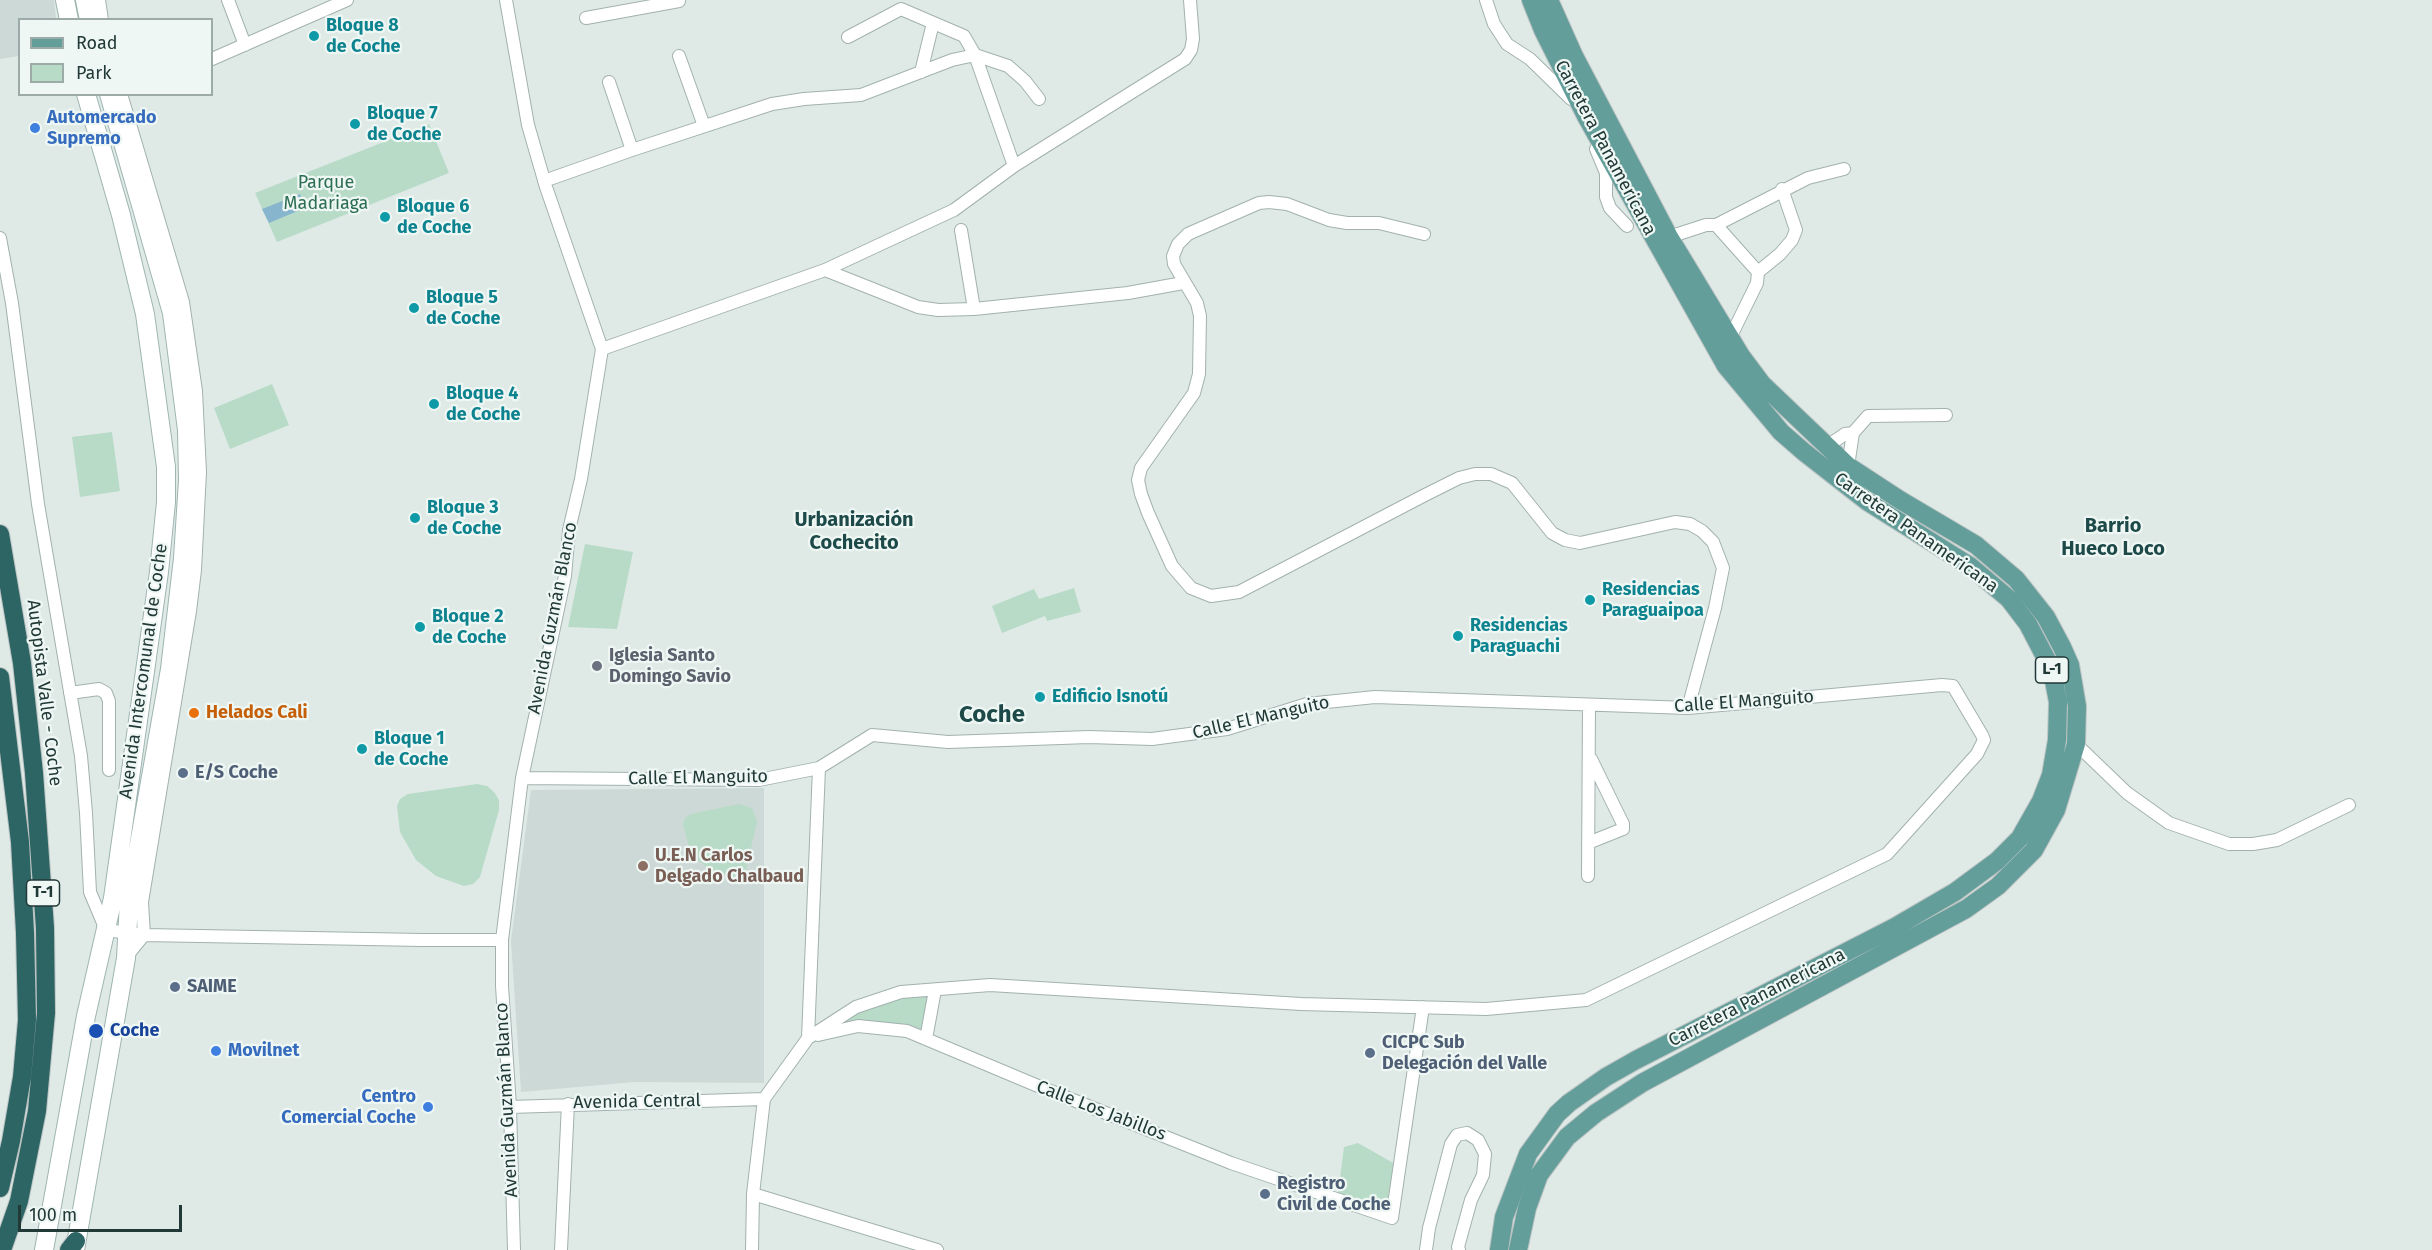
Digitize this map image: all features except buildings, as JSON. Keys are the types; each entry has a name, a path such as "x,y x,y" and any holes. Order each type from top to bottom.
{"highway":[{"name":"Autopista Valle - Coche","path":"0,534 22,663 34,773 42,885 45,1003 38,1111 19,1201 2,1250"},
{"name":"T-1","path":"0,677 20,842 27,1020 22,1077 0,1188"}],"main road":[{"path":"65,0 69,18"},
{"path":"85,0 89,18"},
{"name":"Carretera Panamericana","path":"1499,1250 1504,1217 1528,1154 1557,1114 1569,1103 1606,1077 1895,927 1977,876 2003,855 2028,826 2047,789 2057,740 2058,702 2052,670 2028,624 2009,599 1970,566 1840,482 1781,432 1726,366 1611,171 1531,0"},
{"name":"Carretera Panamericana","path":"1518,1250 1527,1208 1539,1174 1577,1127 1642,1083 1966,909 1998,886 2034,850 2062,796 2076,744 2077,706 2070,665 2046,617 2028,592 2004,567 1976,545 1900,501 1848,466 1762,384 1730,338 1669,237 1574,56 1549,0"},
{"name":"Avenida Intercomunal de Coche","path":"73,1247 126,958 135,934 129,901 170,669 179,597 188,480 187,430 172,313 114,96"},
{"name":"Avenida Intercomunal de Coche","path":"44,1250 86,1017 106,930 162,554 166,502 166,466 145,314 122,215 88,99"}],"street":[{"path":"99,0 102,18"},
{"path":"228,0 245,45"},
{"path":"213,58 347,0"},
{"name":"Avenida Guzmán Blanco","path":"507,0 528,125 544,181 602,349 581,479 569,530 565,576 522,778 502,940 502,987 510,1107 514,1250"},
{"path":"602,349 825,270 954,210 1014,166 1185,59 1191,50 1193,39 1190,0"},
{"path":"1486,0 1494,24 1507,44 1530,58 1563,89 1585,119 1611,171 1606,197 1610,208 1627,226"},
{"path":"586,18 625,5 679,1"},
{"path":"848,37 898,9 959,33 968,40 975,55 1014,166"},
{"path":"921,72 933,23"},
{"path":"544,181 772,104 861,95 952,60 975,55 1008,66 1025,81 1039,99"},
{"path":"679,56 704,126"},
{"path":"609,82 632,150"},
{"path":"88,99 108,96"},
{"path":"1669,237 1706,225 1716,225 1782,189 1808,178 1844,169"},
{"path":"1730,338 1757,283 1758,273 1786,247 1796,230 1782,189"},
{"path":"1424,234 1379,223 1347,223 1329,220 1280,202 1259,203 1181,239 1174,249 1173,256 1183,283 1197,303 1200,316 1199,374 1194,393 1141,468 1138,480 1140,494 1172,566 1191,588 1211,596 1239,592 1459,478 1475,474 1491,474 1512,483 1552,533 1565,540 1590,542 1675,522 1690,524 1702,531 1713,542 1723,568 1715,608 1688,708"},
{"path":"1716,225 1758,273"},
{"path":"961,230 974,309"},
{"path":"0,238 12,303 38,504 83,779 90,892 106,930 135,934 502,940"},
{"path":"825,270 918,307 938,310 974,309 1128,293 1183,283"},
{"path":"1848,466 1853,433 1868,416 1946,414"},
{"path":"1826,447 1845,434 1853,433"},
{"name":"Calle El Manguito","path":"522,778 759,780 819,768 872,735 948,742 1089,736 1152,739 1227,729 1307,704 1375,697 1688,708 1942,685 1953,686 1982,735 1984,740 1977,754 1887,854 1586,1000 1486,1009 1423,1007"},
{"path":"70,693 99,689 106,693 109,700 109,770"},
{"path":"1588,876 1589,705"},
{"path":"2076,744 2127,793 2169,823 2229,844 2253,844 2277,840 2349,805"},
{"path":"1588,843 1623,829 1623,824 1589,754"},
{"path":"808,1038 819,768"},
{"path":"752,1250 753,1194 764,1099 808,1038 856,1007 901,992 990,985 1301,1004 1423,1007"},
{"path":"926,1039 935,990"},
{"name":"Calle Los Jabillos","path":"808,1038 858,1026 907,1030 1038,1086 1231,1163 1392,1218 1423,1007"},
{"name":"Avenida Central","path":"510,1107 764,1099"},
{"path":"561,1250 568,1104"},
{"path":"1426,1250 1429,1228 1450,1144 1457,1135 1467,1133 1478,1140 1485,1154 1483,1175 1471,1200 1458,1247 1460,1250"},
{"path":"753,1194 937,1250"}],"shaded area":[{"path":"0,0 54,0 56,18 18,18 18,56 0,59"},
{"name":"U.E.N Carlos Delgado Chalbaud","path":"764,788 764,1083 635,1082 521,1092 511,941 531,790"}],"green space":[{"name":"Parque Madariaga","path":"429,124 449,173 277,242 255,193"},
{"path":"272,384 289,425 230,449 214,408"},
{"path":"112,432 120,491 80,497 72,437"},
{"path":"585,544 633,552 617,629 568,627"},
{"path":"1074,588 1081,612 1047,621 1045,616 1002,633 992,606 1034,589 1039,599"},
{"path":"477,784 487,786 494,792 499,800 499,810 480,877 473,884 464,886 436,876 416,860 400,832 397,806 400,799 408,794"},
{"path":"739,804 752,808 757,821 746,870 735,878 715,873 699,861 689,846 683,825 685,818 691,814"},
{"path":"932,992 925,1035 908,1028 814,1035 857,1009 901,994"},
{"path":"1358,1143 1395,1164 1386,1206 1338,1193 1344,1147"}],"water":[{"path":"300,194 305,208 269,223 262,209"}],"place":[{"name":"Bloque 8 de Coche","path":"314,36"},
{"name":"Bloque 7 de Coche","path":"355,124"},
{"name":"Automercado Supremo","path":"35,128"},
{"name":"Bloque 6 de Coche","path":"385,217"},
{"name":"Bloque 5 de Coche","path":"414,308"},
{"name":"Bloque 4 de Coche","path":"434,404"},
{"name":"Bloque 3 de Coche","path":"415,518"},
{"name":"Residencias Paraguaipoa","path":"1590,600"},
{"name":"Bloque 2 de Coche","path":"420,627"},
{"name":"Residencias Paraguachi","path":"1458,636"},
{"name":"Iglesia Santo Domingo Savio","path":"597,666"},
{"name":"Edificio Isnotú","path":"1040,697"},
{"name":"Helados Cali","path":"194,713"},
{"name":"Bloque 1 de Coche","path":"362,749"},
{"name":"E/S Coche","path":"183,773"},
{"name":"U.E.N Carlos Delgado Chalbaud","path":"643,866"},
{"name":"SAIME","path":"175,987"},
{"name":"Coche","path":"96,1031"},
{"name":"Movilnet","path":"216,1051"},
{"name":"CICPC Sub Delegación del Valle","path":"1370,1053"},
{"name":"Centro Comercial Coche","path":"428,1107"},
{"name":"Registro Civil de Coche","path":"1265,1194"}],"district":[{"name":"Urbanización Cochecito","path":"854,532"},
{"name":"Barrio Hueco Loco","path":"2113,538"},
{"name":"Coche","path":"992,715"}]}
